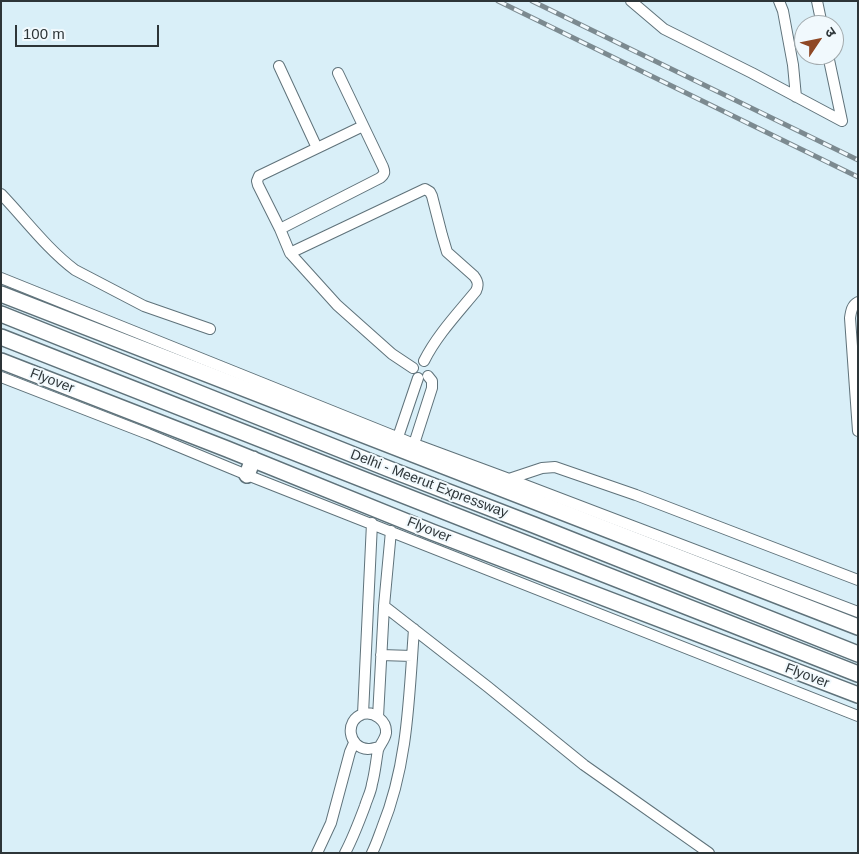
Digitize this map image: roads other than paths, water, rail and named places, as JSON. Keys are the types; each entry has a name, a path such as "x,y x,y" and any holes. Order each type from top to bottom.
{"highway":[{"path":"1,294 214,376 366,430 548,507 858,627"},
{"name":"Delhi - Meerut Expressway","path":"1,314 380,466 858,654"},
{"name":"Delhi - Meerut Expressway","path":"1,337 858,674"},
{"name":"Flyover","path":"1,361 253,459 441,535 858,695"},
{"path":"214,376 230,370"},
{"path":"247,475 253,459"}],"street":[{"path":"631,1 664,29 842,121 830,65"},
{"path":"779,1 783,10 793,65 796,97"},
{"path":"817,1 820,15"},
{"path":"279,66 317,148"},
{"path":"280,229 384,175 383,166 338,74"},
{"path":"363,126 259,176 258,185 290,253 337,305 392,354 413,368"},
{"path":"290,253 425,189 430,192 447,252 474,276 478,284 476,291 437,339 424,361"},
{"path":"1,194 46,243 75,270 144,306 210,329"},
{"path":"1,278 230,370 366,430 398,437 858,612"},
{"path":"858,302 854,304 850,318 858,431"},
{"path":"414,444 432,388 432,381 414,375 413,368 417,362 424,361"},
{"path":"398,437 423,377 430,369 424,361"},
{"path":"1,377 858,716"},
{"path":"509,479 542,468 555,467 636,495 858,580"},
{"path":"363,714 372,523"},
{"path":"378,717 384,606 391,531"},
{"path":"384,606 584,765 710,853"},
{"path":"372,853 390,809 401,767 414,629"},
{"path":"381,655 412,656"},
{"path":"346,853 372,786 379,747 385,738 386,732 383,721 378,717 371,714 363,714 357,717 350,729 354,743 361,748 369,750 379,747"},
{"path":"317,853 331,823 354,743"}],"railway":[{"path":"498,1 858,177"},
{"path":"532,1 858,160"}]}
